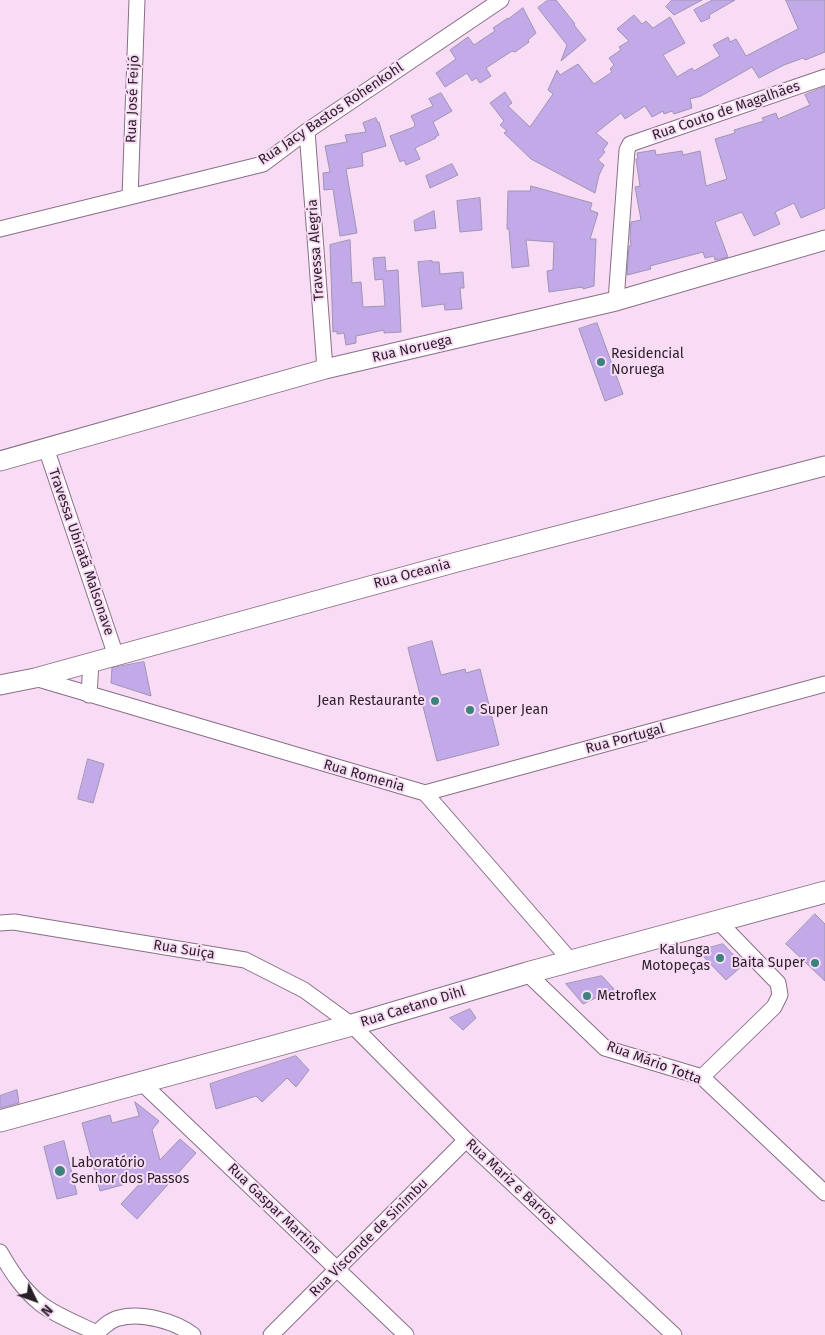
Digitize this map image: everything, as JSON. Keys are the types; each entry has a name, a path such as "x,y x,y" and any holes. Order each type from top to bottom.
{"main road":[{"name":"Rua Caetano Dihl","path":"0,1120 352,1026 527,973 825,892"}],"street":[{"name":"Rua José Feijó","path":"130,197 137,0"},
{"name":"Rua Jacy Bastos Rohenkohl","path":"0,229 263,164 307,131 501,0"},
{"name":"Rua Couto de Magalhães","path":"616,302 628,146 825,77"},
{"name":"Travessa Alegria","path":"307,131 325,369"},
{"name":"Rua Noruega","path":"0,462 325,369 616,302 825,240"},
{"name":"Travessa Ubiratã Malsonave","path":"46,448 116,656"},
{"name":"Rua Oceania","path":"0,685 35,678 457,562 825,466"},
{"path":"89,695 91,662"},
{"name":"Rua Romenia","path":"35,678 425,794"},
{"name":"Rua Portugal","path":"425,794 825,684"},
{"path":"425,794 571,961"},
{"path":"702,1077 774,1006 780,995 778,983 718,921"},
{"name":"Rua Suiça","path":"0,923 14,922 245,960 304,990 352,1026"},
{"name":"Rua Mário Totta","path":"527,973 605,1048 702,1077 825,1193"},
{"name":"Rua Mariz e Barros","path":"352,1026 466,1140 674,1335"},
{"name":"Rua Gaspar Martins","path":"142,1083 406,1335"},
{"name":"Rua Visconde de Sinimbu","path":"271,1335 466,1140"},
{"path":"0,1252 10,1270 42,1304 97,1334 106,1324 119,1318 137,1317 154,1318 179,1326 193,1335"}],"building":[{"path":"548,0 556,0 586,40 561,61 567,45 538,8"},
{"path":"672,0 702,0 674,15 666,7"},
{"path":"713,0 735,0 709,15 710,18 701,22 694,10"},
{"path":"786,0 825,0 825,52 805,60 803,58 784,65 759,78 752,67 701,96 690,99 692,108 674,114 672,111 664,114 663,111 652,117 645,106 625,119 621,113 596,133 608,143 603,150 605,152 598,160 604,165 599,175 595,193 531,159 504,133 507,131 500,125 504,121 490,103 505,92 512,103 508,106 530,127 553,94 548,90 557,70 560,75 578,64 594,84 612,72 610,69 614,65 609,58 621,50 619,47 629,41 617,29 634,15 642,24 646,21 653,28 670,17 685,43 663,55 677,77 692,68 694,71 720,56 713,45 728,37 730,42 736,39 746,56 798,29"},
{"path":"523,8 536,33 528,40 529,42 486,68 491,76 480,83 476,78 472,81 467,73 445,87 436,73 456,59 450,50 468,37 474,45 495,31 493,28"},
{"path":"825,87 825,208 801,218 794,203 775,212 780,224 754,236 742,212 715,222 728,257 715,260 714,256 705,258 703,252 650,266 651,269 627,275 629,246 631,246 631,222 641,220 635,187 640,186 636,159 638,159 637,153 655,150 656,155 682,151 683,155 700,151 706,186 727,179 715,139 735,133 734,130 764,121 762,118 776,113 778,119 810,105 805,95"},
{"path":"441,93 452,111 433,122 439,135 415,148 420,159 406,165 404,160 400,162 390,136 414,127 415,124 411,116 433,106 429,99"},
{"path":"376,118 386,146 362,153 363,166 346,169 357,233 340,236 333,189 324,190 323,173 330,172 325,146 347,142 345,135 366,132 363,123"},
{"path":"452,164 458,175 430,188 426,176"},
{"path":"531,186 592,203 590,210 598,213 590,239 596,239 594,286 583,289 583,287 549,292 547,271 553,270 554,242 526,240 529,266 512,268 509,229 507,229 508,191 530,191"},
{"path":"480,198 482,230 460,232 457,201"},
{"path":"434,211 436,228 415,231 414,221"},
{"path":"350,240 352,283 361,282 363,307 385,306 383,279 375,280 373,258 385,257 386,271 398,270 401,332 384,333 384,330 356,336 356,343 346,345 344,333 337,334 337,331 333,332 330,245"},
{"path":"418,262 439,262 440,274 463,272 464,288 460,288 462,309 445,310 444,304 422,307"},
{"name":"Residencial Noruega","path":"597,323 623,394 605,401 579,329"},
{"path":"432,641 441,675 465,669 466,673 480,669 499,745 437,761 408,648"},
{"path":"144,662 151,696 111,683 112,668"},
{"path":"88,759 104,764 93,803 78,799"},
{"name":"Baita Super","path":"815,914 825,924 825,981 786,944"},
{"name":"Kalunga Motopeças","path":"723,944 743,965 726,980 698,951"},
{"name":"Metroflex","path":"602,976 614,989 583,1004 566,984"},
{"path":"470,1009 476,1018 463,1030 450,1018"},
{"path":"296,1056 309,1070 296,1087 287,1078 262,1102 256,1096 216,1109 210,1084"},
{"path":"17,1090 19,1103 0,1108 0,1096"},
{"path":"135,1102 159,1121 152,1130 160,1160 180,1139 196,1153 137,1219 121,1204 144,1179 100,1191 82,1123 110,1115 112,1123 139,1116"},
{"name":"Laboratório Senhor dos Passos","path":"64,1141 77,1194 57,1199 44,1147"}],"place":[{"name":"Residencial Noruega","path":"601,362"},
{"name":"Jean Restaurante","path":"435,701"},
{"name":"Super Jean","path":"470,710"},
{"name":"Kalunga Motopeças","path":"720,958"},
{"name":"Baita Super","path":"815,963"},
{"name":"Metroflex","path":"587,996"},
{"name":"Laboratório Senhor dos Passos","path":"60,1171"}]}
